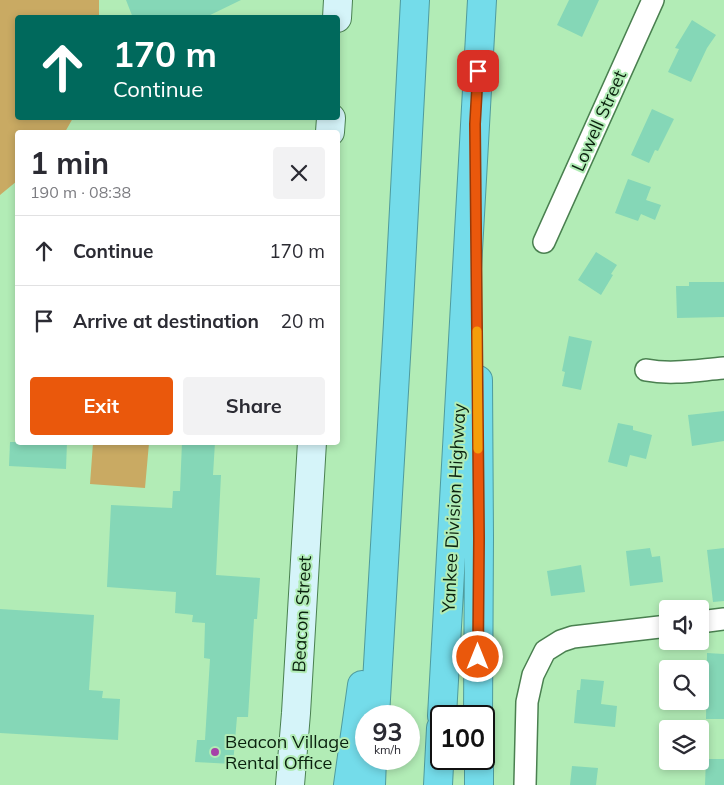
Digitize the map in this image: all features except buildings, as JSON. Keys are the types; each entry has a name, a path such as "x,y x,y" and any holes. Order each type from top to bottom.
{"highway":[{"path":"376,705 415,0"},
{"name":"Yankee Division Highway","path":"443,705 482,0"},
{"path":"475,124 479,538 478,705"},
{"path":"348,785 386,532"},
{"path":"371,785 372,770"},
{"path":"438,785 439,770"},
{"path":"479,770 479,785"}],"street":[{"path":"337,15 338,0"},
{"name":"Lowell Street","path":"544,242 653,0"},
{"path":"646,370 676,372 724,368"},
{"name":"Beacon Street","path":"290,785 312,445"},
{"path":"709,620 724,618"},
{"path":"525,785 527,702 534,675 545,651 561,641 573,637 659,627"}],"shaded area":[{"path":"0,0 99,0 99,15 15,15 15,120 72,120 66,130 15,130 15,183 0,195"},
{"path":"93,445 149,445 145,488 90,484"}],"slow traffic":[{"path":"477,331 478,449"}],"place":[{"name":"Beacon Village Rental Office","path":"215,752"}],"route":[{"path":"478,71 475,124 479,538 478,657"}]}
